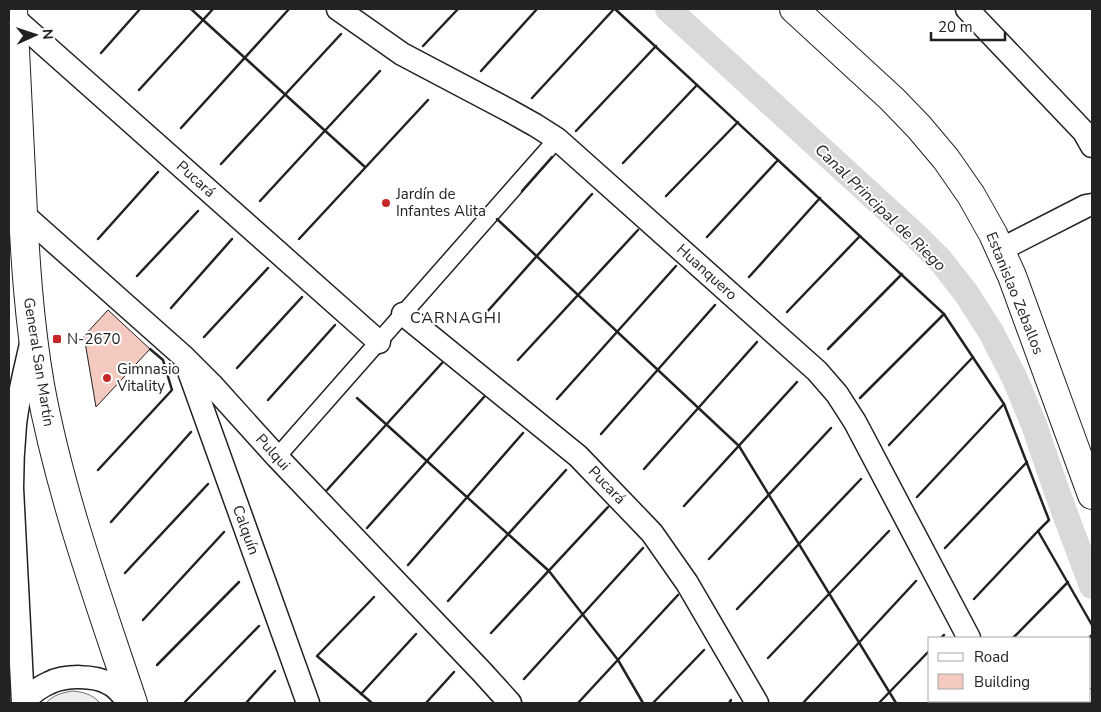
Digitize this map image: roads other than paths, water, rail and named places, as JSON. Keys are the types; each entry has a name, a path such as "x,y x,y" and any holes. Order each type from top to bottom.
{"main road":[{"name":"Estanislao Zeballos","path":"794,9 892,98 946,159 971,195 993,234 1012,276 1092,495"},
{"name":"General San Martín","path":"13,13 27,285 40,385 50,436 64,490 131,703"}],"street":[{"name":"Huanquero","path":"338,9 402,54 510,111 557,139 817,371 837,394 855,422 969,637"},
{"path":"967,9 1084,132 1092,146"},
{"name":"Pucará","path":"13,13 379,342"},
{"path":"277,457 557,139"},
{"path":"1000,250 1086,206 1092,205"},
{"name":"Pulqui","path":"23,214 184,357 211,384 277,457 510,703"},
{"name":"Pucará","path":"403,314 578,456 652,532 686,583 757,703"},
{"path":"23,702 12,457 18,406 32,335"},
{"name":"Calquín","path":"184,357 308,703"},
{"path":"23,702 37,689 51,682 65,678 81,677 96,679 110,684 131,703"}],"waterway":[{"name":"Canal Principal de Riego","path":"668,9 914,234 941,261 966,293 991,332 1015,379 1034,425 1092,586"}],"place":[{"name":"Jardín de Infantes Alita","path":"386,203"},
{"name":"N-2670","path":"57,339"},
{"name":"Gimnasio Vitality","path":"107,378"}],"district":[{"name":"CARNAGHI","path":"456,317"}]}
